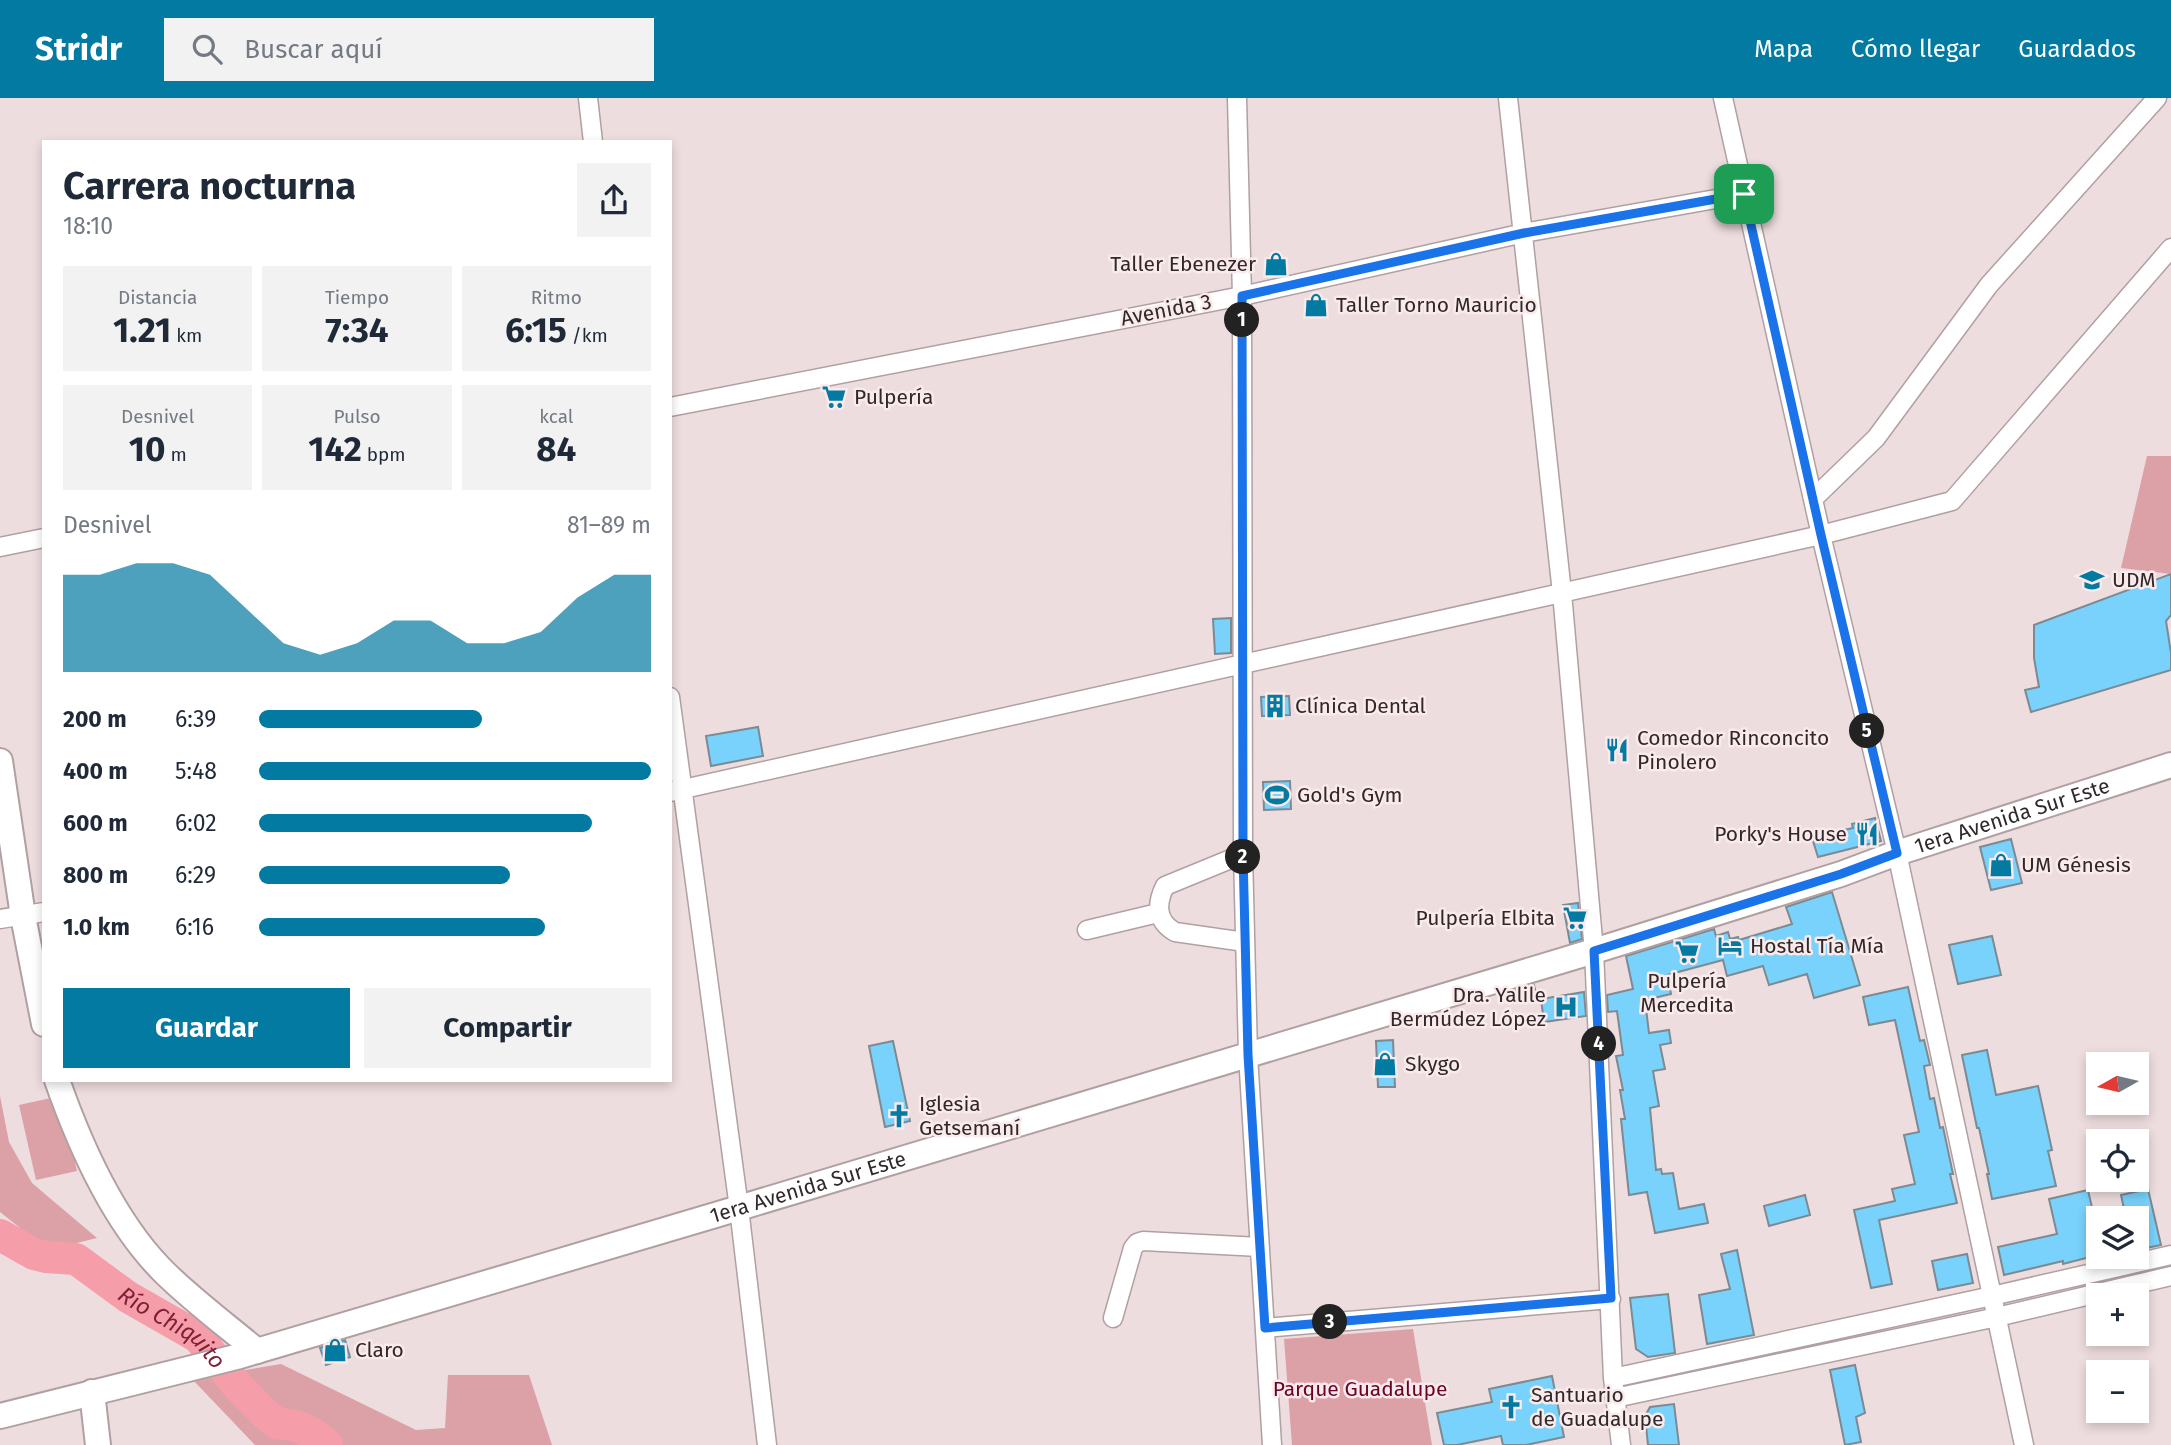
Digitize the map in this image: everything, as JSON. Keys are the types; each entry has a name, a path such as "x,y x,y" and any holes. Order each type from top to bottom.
{"street":[{"path":"588,98 593,140"},
{"path":"1237,98 1242,296 1245,942 1248,1055 1272,1445"},
{"path":"1508,98 1562,593 1594,951 1613,1378 1621,1445"},
{"path":"1723,98 1821,535 1897,853 2024,1445"},
{"path":"1813,499 1876,438 1989,285 2157,98"},
{"name":"Avenida 3","path":"672,407 1242,296 1524,233 1744,194"},
{"path":"677,790 1821,535 1952,501 2171,248"},
{"path":"0,547 42,538"},
{"path":"672,724 677,790 739,1208 767,1445"},
{"path":"0,761 22,915 42,1014"},
{"name":"1era Avenida Sur Este","path":"0,1416 248,1354 739,1208 1594,951 1841,874 1897,853 2171,765"},
{"path":"1243,854 1165,886 1159,898 1158,913 1166,926 1175,932 1245,942"},
{"path":"1087,930 1158,913"},
{"path":"58,1082 74,1128 129,1231 166,1275 248,1354"},
{"path":"1113,1318 1133,1248 1137,1243 1143,1241 1260,1247"},
{"path":"1613,1378 2171,1255"},
{"path":"1615,1398 1997,1317 2171,1276"},
{"path":"1265,1328 1611,1298"},
{"path":"92,1392 98,1445"}],"green space":[{"path":"2147,456 2171,456 2171,574 2121,568"},
{"path":"0,1096 9,1142 32,1183 97,1238 48,1250 0,1212"},
{"path":"60,1096 77,1171 36,1180 19,1105"},
{"name":"Parque Guadalupe","path":"1413,1329 1432,1445 1292,1445 1284,1339"},
{"path":"281,1364 416,1430 445,1428 448,1375 529,1375 552,1445 255,1445 192,1379"}],"building":[{"path":"2171,574 2171,615 2166,621 2171,670 2031,712 2025,690 2039,687 2034,658 2034,625"},
{"path":"1231,618 1231,653 1215,654 1213,619"},
{"name":"Clínica Dental","path":"1289,696 1290,715 1262,716 1261,697"},
{"path":"758,727 763,756 711,766 706,736"},
{"name":"Gold's Gym","path":"1290,781 1291,809 1264,810 1263,782"},
{"path":"1875,818 1881,841 1818,857 1813,841 1853,828 1852,824"},
{"name":"UM Génesis","path":"2011,839 2022,883 1991,890 1980,847"},
{"path":"1832,892 1860,985 1814,998 1807,974 1769,985 1763,966 1727,976 1723,960 1667,975 1671,994 1645,1000 1649,1033 1669,1030 1671,1043 1660,1045 1665,1069 1653,1071 1659,1106 1650,1108 1656,1170 1661,1169 1662,1174 1673,1173 1679,1209 1704,1204 1708,1223 1655,1233 1647,1192 1629,1195 1621,1119 1625,1119 1620,1090 1623,1090 1616,1056 1623,1055 1617,1011 1608,1012 1607,995 1633,989 1626,956 1714,929 1716,936 1728,932 1730,939 1738,937 1739,940 1792,924 1786,907"},
{"name":"Pulpería Elbita","path":"1578,903 1582,939 1570,943 1563,905"},
{"path":"1992,936 2001,975 1958,984 1949,945"},
{"path":"1534,985 1537,998 1519,1002 1516,990"},
{"path":"1908,987 1920,1041 1924,1040 1930,1065 1924,1066 1930,1099 1934,1098 1940,1128 1943,1127 1957,1203 1879,1220 1892,1284 1871,1288 1854,1210 1895,1201 1892,1189 1915,1184 1904,1135 1919,1132 1895,1020 1869,1025 1863,997"},
{"name":"Dra. Yalile Bermúdez López","path":"1584,992 1586,1016 1544,1022 1541,999"},
{"name":"Skygo","path":"1393,1040 1395,1087 1378,1087 1376,1041"},
{"path":"893,1041 910,1121 885,1127 869,1046"},
{"path":"1987,1050 1996,1095 2038,1086 2052,1150 2048,1151 2056,1186 1992,1199 1989,1174 1962,1055"},
{"path":"2088,1192 2092,1206 2086,1206 2086,1258 2004,1275 1998,1247 2057,1234 2049,1199"},
{"path":"2149,1192 2161,1245 2149,1248 2149,1206 2123,1206 2121,1195"},
{"path":"1805,1195 1810,1215 1769,1226 1764,1206"},
{"path":"1737,1250 1754,1335 1707,1344 1699,1295 1730,1289 1721,1254"},
{"path":"1967,1254 1973,1283 1938,1290 1932,1261"},
{"path":"1668,1294 1675,1353 1648,1357 1636,1349 1630,1298"},
{"name":"Claro","path":"345,1340 350,1357 326,1365 320,1348"},
{"path":"1855,1365 1865,1413 1856,1417 1861,1442 1845,1445 1830,1370"},
{"name":"Santuario de Guadalupe","path":"1552,1376 1564,1437 1526,1445 1503,1445 1501,1436 1444,1445 1437,1413 1492,1402 1489,1389"},
{"path":"1674,1404 1679,1445 1648,1445 1645,1416 1650,1407"}],"waterway":[{"name":"Río Chiquito","path":"0,1235 34,1254 76,1259 128,1297 198,1337 235,1383 264,1413 276,1423 296,1426 312,1433 327,1445"}],"place":[{"name":"Taller Ebenezer","path":"1276,264"},
{"name":"Taller Torno Mauricio","path":"1316,305"},
{"name":"Pulpería","path":"834,397"},
{"name":"UDM","path":"2092,580"},
{"name":"Clínica Dental","path":"1275,706"},
{"name":"Comedor Rinconcito Pinolero","path":"1617,750"},
{"name":"Gold's Gym","path":"1277,795"},
{"name":"Porky's House","path":"1867,834"},
{"name":"UM Génesis","path":"2001,865"},
{"name":"Pulpería Elbita","path":"1575,918"},
{"name":"Hostal Tía Mía","path":"1730,946"},
{"name":"Pulpería Mercedita","path":"1687,952"},
{"name":"Dra. Yalile Bermúdez López","path":"1566,1007"},
{"name":"Skygo","path":"1385,1064"},
{"name":"Iglesia Getsemaní","path":"899,1116"},
{"name":"Claro","path":"335,1350"},
{"name":"Santuario de Guadalupe","path":"1511,1407"}],"route":[{"path":"1744,194 1821,535 1897,853 1841,874 1594,951 1611,1298 1265,1328 1248,1055 1243,854 1242,296 1524,233 1744,194"}]}
